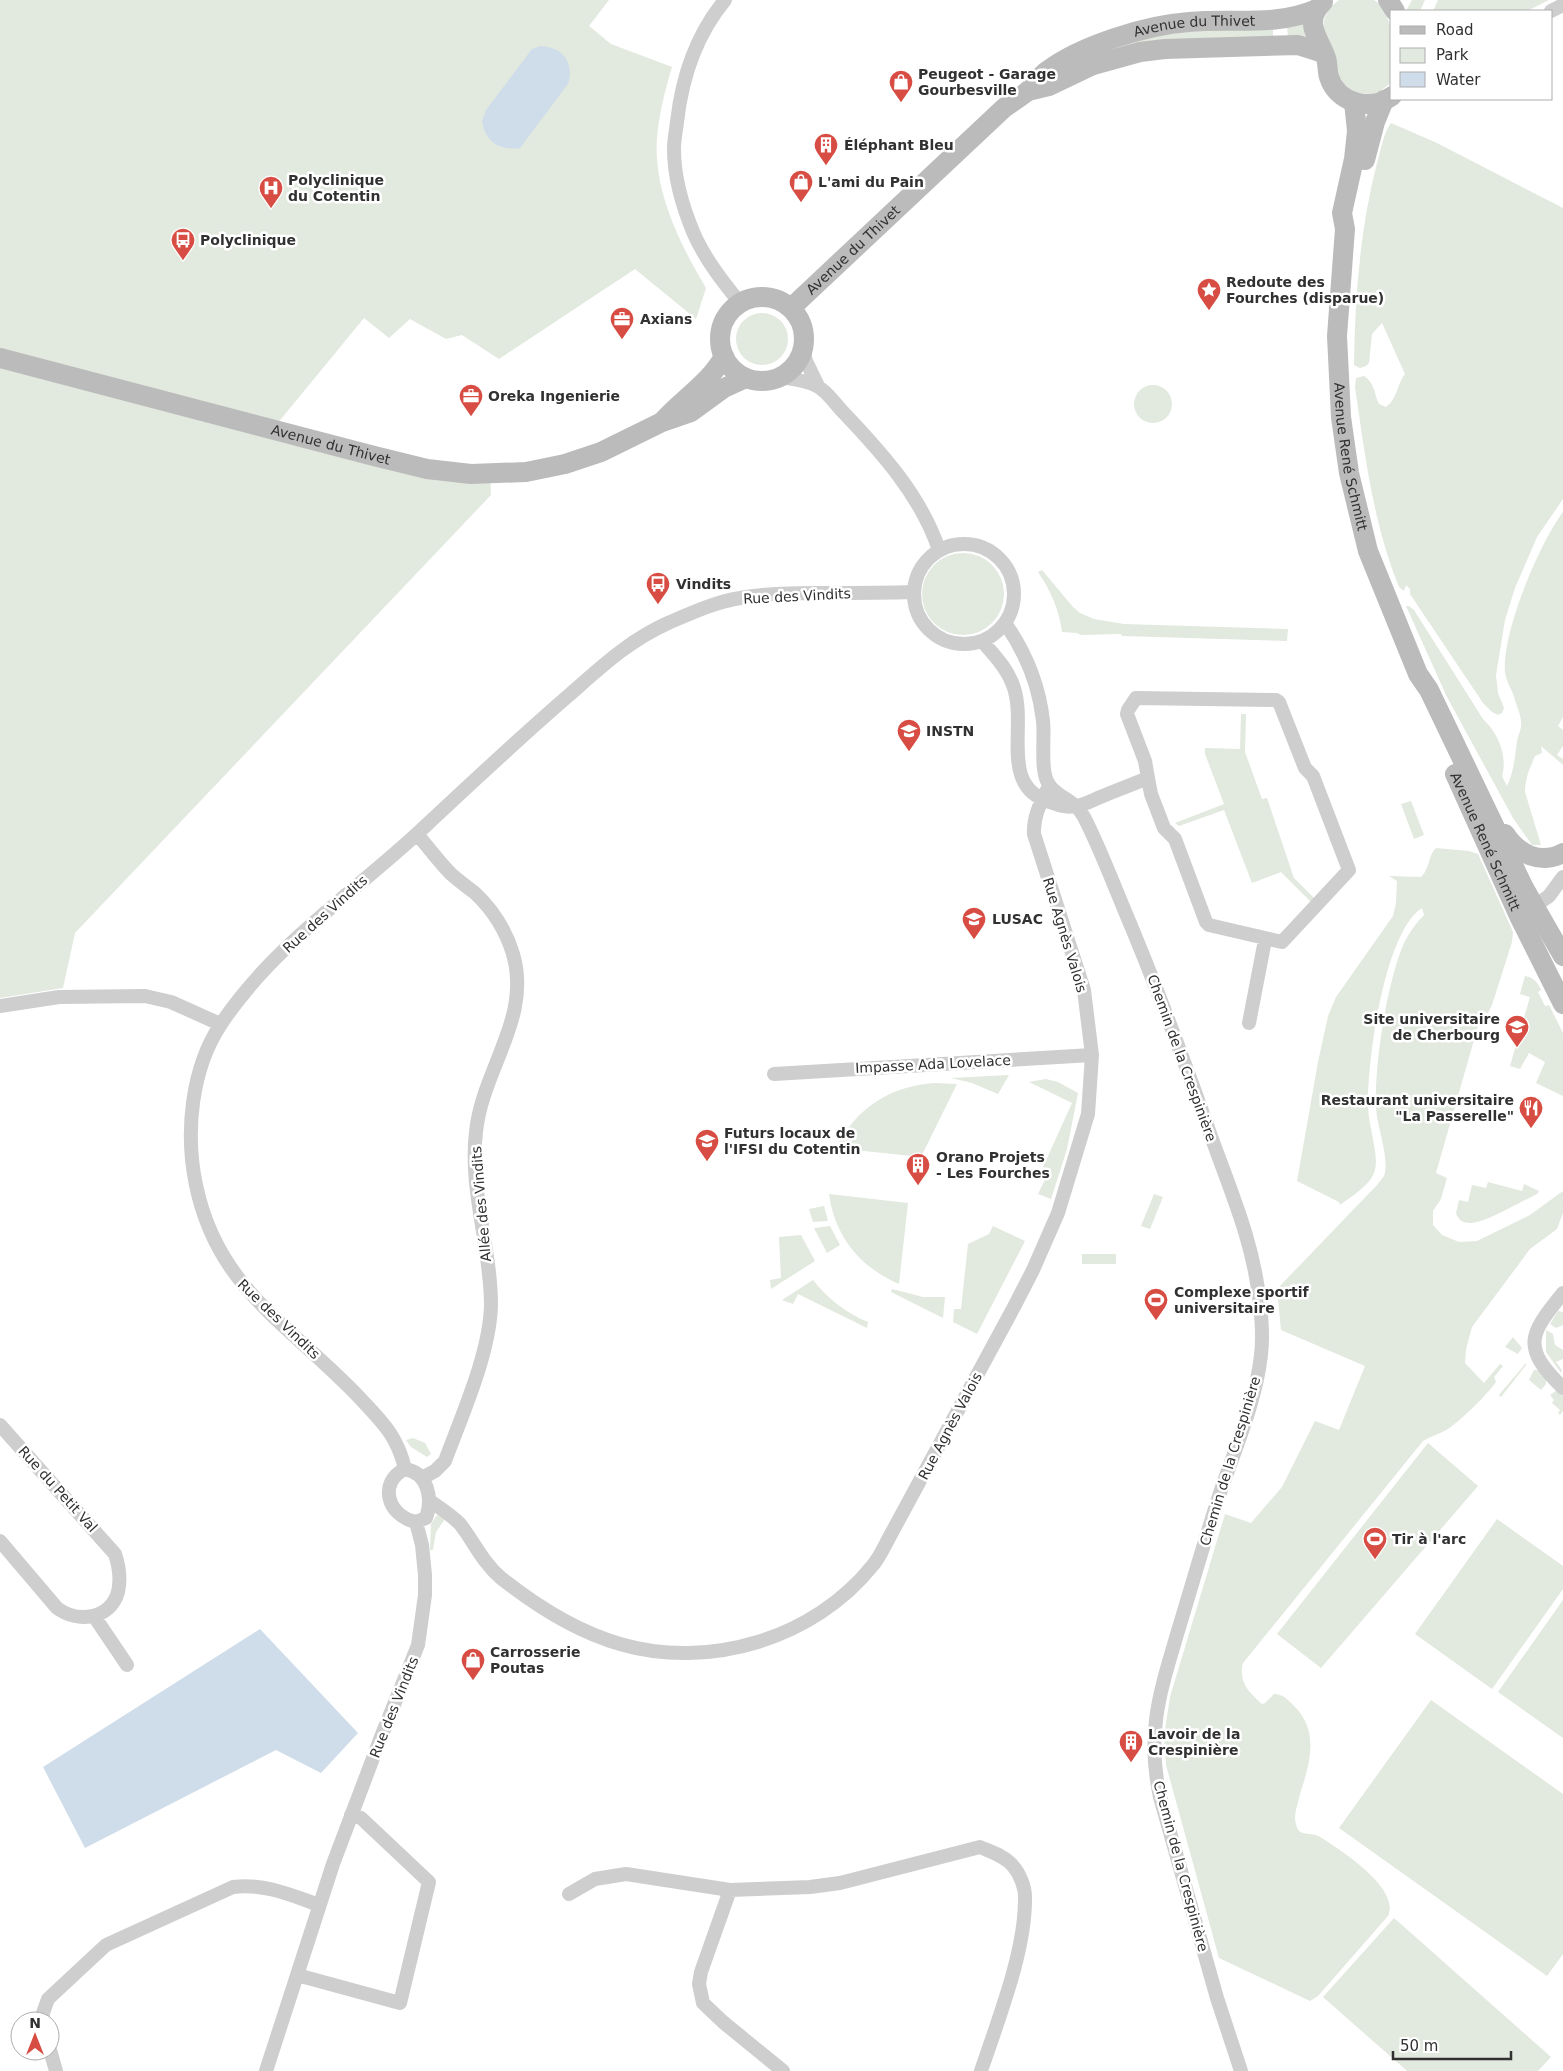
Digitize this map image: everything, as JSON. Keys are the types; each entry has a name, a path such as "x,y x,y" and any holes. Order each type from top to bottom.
{"main road":[{"path":"1321,5 1313,22 1314,32 1326,58 1328,76 1333,85 1343,97 1354,102 1370,103 1388,98"},
{"name":"Avenue du Thivet","path":"791,308 1004,108 1028,91 1046,71 1066,59 1122,36 1142,30 1190,21 1284,20 1321,5"},
{"name":"Avenue du Thivet","path":"1028,91 1049,86 1092,65 1140,52 1164,49 1298,45 1323,53"},
{"name":"Avenue René Schmitt","path":"1345,229 1352,216 1373,128 1388,98"},
{"name":"Avenue René Schmitt","path":"1354,102 1357,131 1342,213 1345,229 1338,314 1337,355 1341,417 1346,456 1368,551 1418,674 1427,710 1527,912 1563,956"},
{"path":"766,297 779,301 791,308 802,326 803,348 794,366 780,377 763,381 746,378 733,370 724,356 720,340 722,326 729,313 740,304 752,298 766,297"},
{"name":"Avenue du Thivet","path":"662,422 673,409 698,389 719,366 724,356"},
{"name":"Avenue du Thivet","path":"0,358 314,442 427,469 471,474 526,472 565,464 602,452 662,422 691,412 724,388 746,378"},
{"name":"Avenue René Schmitt","path":"1418,674 1429,690 1484,802 1563,1004"},
{"path":"1484,802 1511,843 1523,854 1532,857 1548,858 1563,853"}],"street":[{"path":"725,0 697,42 679,103 674,149 680,188 694,235 710,262 740,304"},
{"path":"803,348 806,361 818,386 893,467 928,523 939,550"},
{"path":"780,377 796,379 818,386"},
{"path":"952,544 974,545 994,553 1011,575 1014,600 1011,612 1005,623 991,636 982,641 966,644 950,642 936,636 924,625 918,615 913,592 916,575 925,560 939,550 952,544"},
{"name":"Rue des Vindits","path":"405,1469 400,1450 382,1422 339,1377 267,1312 235,1277 215,1244 200,1208 192,1160 191,1134 199,1072 210,1042 220,1024 263,972 302,932 417,834 524,735 628,644 667,624 707,607 739,598 782,594 913,592"},
{"path":"1005,623 1026,657 1037,685 1043,723 1045,776 1049,786"},
{"path":"982,641 1002,664 1014,689 1019,728 1018,766 1022,780 1029,792 1042,800 1064,807 1077,806 1148,778"},
{"path":"1136,698 1247,699 1279,702 1305,768 1313,776 1349,870 1282,942 1265,940 1209,925 1206,922 1175,839 1164,828 1151,794 1148,778 1145,761 1127,714 1136,698"},
{"name":"Rue Agnès Valois","path":"430,1501 450,1514 484,1561 501,1578 575,1627 620,1644 666,1654 710,1653 765,1641 807,1621 827,1608 852,1588 875,1564 1032,1270 1058,1213 1078,1153 1089,1108 1092,1055 1087,1011 1080,976 1034,834 1034,823 1049,786"},
{"name":"Chemin de la Crespinière","path":"1049,786 1077,806 1160,994 1246,1231 1257,1276 1262,1334 1261,1357 1244,1423 1197,1564 1160,1690 1155,1716 1154,1739 1156,1774 1160,1796 1217,1998 1241,2071"},
{"name":"Allée des Vindits","path":"417,834 450,873 475,894 501,926 513,954 518,988 511,1026 485,1089 475,1132 476,1179 490,1306 486,1342 445,1460 435,1471 422,1478"},
{"path":"1527,912 1549,896 1563,877"},
{"path":"1249,1023 1265,940"},
{"path":"0,1006 59,997 145,996 171,1002 220,1024"},
{"name":"Impasse Ada Lovelace","path":"774,1074 1092,1055"},
{"path":"1563,1293 1540,1324 1533,1340 1534,1352 1539,1361 1563,1388"},
{"name":"Rue du Petit Val","path":"0,1425 116,1554 119,1567 118,1593 109,1608 94,1616"},
{"path":"405,1469 414,1470 422,1478 430,1501 426,1518 416,1522 405,1520 394,1510 390,1500 389,1490 391,1482 396,1473 405,1469"},
{"name":"Rue des Vindits","path":"266,2071 319,1905 351,1815 418,1645 425,1595 425,1575 422,1545 416,1522"},
{"path":"0,1541 57,1608 74,1617 94,1616 127,1665"},
{"path":"297,1975 400,2003 429,1882 361,1818 351,1815"},
{"path":"570,1894 595,1879 626,1874 730,1890 840,1884 980,1847 1000,1856 1013,1866 1022,1881 1025,1896 1021,1935 1007,1992 981,2071"},
{"path":"44,2011 48,1999 106,1945 233,1887 248,1885 265,1887 319,1905"},
{"path":"730,1890 702,1972 699,1984 700,1997 703,2003 723,2022 784,2071"}],"green space":[{"path":"0,0 609,0 589,26 611,44 672,67 658,129 657,158 659,178 670,216 678,235 706,288 696,319 635,269 499,359 462,335 446,339 410,319 389,338 364,318 272,430 490,475 491,495 75,933 63,988 0,998"},
{"path":"1339,0 1374,0 1387,15 1390,26 1390,84 1379,92 1373,94 1355,93 1342,85 1323,30 1327,13"},
{"path":"1412,0 1425,0 1420,10 1407,10"},
{"path":"1438,0 1549,0 1529,10 1433,10"},
{"path":"1306,19 1307,42 1288,39 1287,25"},
{"path":"1273,26 1273,40 1094,51 1154,34"},
{"path":"1391,123 1437,143 1563,208 1563,499 1537,537 1515,588 1505,620 1496,675 1498,693 1504,708 1502,713 1498,715 1483,703 1410,594 1410,589 1406,585 1404,591 1399,587 1376,514 1371,488 1355,387 1356,378 1364,376 1368,379 1379,404 1386,407 1395,396 1405,374 1382,323 1372,334 1369,363 1360,368 1354,365 1357,288 1366,213 1384,137"},
{"path":"762,313 772,315 780,321 786,329 788,339 786,349 780,357 772,363 762,365 752,363 744,357 738,349 736,339 738,329 744,321 752,315"},
{"path":"1153,385 1160,386 1166,391 1171,397 1171,411 1166,417 1160,422 1153,423 1146,422 1140,417 1135,411 1134,404 1135,397 1140,391 1146,386"},
{"path":"1563,512 1563,717 1558,726 1563,730 1563,746 1557,755 1563,759 1563,765 1541,746 1542,753 1535,756 1526,782 1525,792 1541,845 1532,845 1513,818 1447,697 1406,606 1414,610 1497,738 1503,753 1504,768 1502,776 1507,786 1513,769 1521,725 1520,714 1505,672 1509,635 1533,566 1553,526"},
{"path":"955,553 971,553 986,560 997,571 1004,586 1001,610 992,623 971,635 955,635 940,628 929,617 922,602 922,586 929,571 940,560"},
{"path":"1042,570 1073,607 1080,613 1094,619 1124,624 1288,629 1287,641 1122,636 1121,634 1081,635 1062,632 1054,601 1038,572"},
{"path":"1241,714 1246,714 1245,752 1262,799 1267,798 1294,878 1315,899 1311,902 1281,872 1252,883 1224,810 1179,826 1175,823 1224,804 1205,754 1205,748 1240,749"},
{"path":"1411,801 1424,835 1414,839 1401,804"},
{"path":"1436,848 1469,851 1478,854 1513,932 1512,942 1492,1005 1488,1013 1482,1012 1436,1173 1447,1178 1441,1199 1433,1211 1433,1225 1442,1235 1459,1242 1477,1241 1530,1215 1563,1191 1563,1213 1557,1229 1530,1249 1472,1327 1466,1349 1465,1363 1484,1383 1500,1364 1503,1366 1494,1377 1496,1382 1492,1388 1454,1425 1423,1441 1243,1663 1243,1681 1257,1700 1262,1704 1274,1694 1282,1696 1289,1701 1307,1725 1310,1736 1309,1759 1295,1813 1297,1828 1302,1833 1320,1837 1366,1870 1386,1894 1390,1905 1388,1916 1318,1996 1310,2001 1219,1958 1166,1765 1164,1736 1170,1697 1225,1514 1251,1523 1282,1487 1315,1421 1339,1430 1365,1366 1281,1330 1277,1289 1384,1176 1384,1152 1376,1108 1379,1047 1392,979 1404,943 1415,925 1424,915 1422,908 1409,922 1397,943 1380,1000 1368,1086 1368,1106 1376,1156 1373,1175 1370,1181 1340,1205 1339,1202 1297,1181 1328,1016 1336,997 1393,916 1396,903 1397,881 1389,876 1421,877"},
{"path":"1525,976 1535,980 1538,984 1541,990 1538,992 1545,1006 1549,1005 1563,1033 1563,1096 1536,1083 1545,1062 1529,1053 1520,1069 1510,1066 1530,997 1520,994"},
{"path":"1009,1075 998,1094 972,1083 951,1078"},
{"path":"1046,1079 1058,1082 1078,1093 1067,1149 1051,1199 1038,1194 1049,1171 1043,1167 1072,1103 1029,1082"},
{"path":"935,1083 957,1084 921,1157 836,1148 854,1121 876,1102 889,1094 903,1089"},
{"path":"1488,1182 1522,1191 1524,1184 1539,1191 1537,1194 1485,1219 1471,1223 1461,1221 1456,1213 1459,1200 1468,1202 1472,1185 1486,1188"},
{"path":"829,1194 908,1203 899,1284 872,1269 852,1249 837,1224"},
{"path":"1154,1194 1163,1197 1150,1229 1141,1226"},
{"path":"824,1206 828,1221 813,1222 809,1209"},
{"path":"830,1226 840,1245 827,1253 814,1228"},
{"path":"993,1226 1025,1241 977,1334 953,1322 954,1309 961,1309 968,1244 989,1234"},
{"path":"801,1235 815,1261 771,1289 770,1280 781,1278 779,1237"},
{"path":"1082,1254 1116,1254 1116,1264 1082,1264"},
{"path":"813,1280 838,1305 868,1322 867,1328 798,1294 793,1304 782,1300"},
{"path":"892,1289 923,1297 945,1297 943,1318 891,1292"},
{"path":"1558,1311 1563,1312 1563,1325 1556,1328 1550,1324"},
{"path":"1546,1330 1553,1334 1555,1345 1563,1350 1563,1359 1556,1362 1562,1370 1561,1373 1546,1352"},
{"path":"1513,1337 1522,1348 1518,1354 1505,1347"},
{"path":"1526,1363 1526,1365 1501,1397 1499,1395"},
{"path":"1534,1370 1538,1370 1546,1378 1546,1384 1541,1390 1529,1380"},
{"path":"1557,1390 1563,1396 1563,1411 1560,1415 1558,1413 1560,1410 1552,1403 1554,1400 1550,1395"},
{"path":"413,1438 425,1443 431,1454 427,1457 411,1447 406,1440"},
{"name":"Tir à l'arc","path":"1428,1443 1478,1486 1321,1668 1277,1634"},
{"path":"437,1515 445,1519 436,1532 433,1550 430,1550 431,1524"},
{"path":"1497,1519 1563,1566 1563,1589 1492,1689 1415,1634"},
{"path":"1563,1600 1563,1738 1498,1692"},
{"path":"1431,1700 1563,1794 1563,1954 1547,1976 1339,1828"},
{"path":"1394,1918 1551,2057 1538,2071 1407,2071 1323,1997"}],"water":[{"path":"541,46 555,49 565,58 570,69 568,84 520,148 513,149 500,146 490,140 486,134 482,121 486,110 532,49"},
{"path":"260,1629 358,1733 321,1773 276,1750 85,1848 43,1767"}],"place":[{"name":"Peugeot - Garage Gourbesville","path":"901,103"},
{"name":"Éléphant Bleu","path":"826,166"},
{"name":"L'ami du Pain","path":"801,203"},
{"name":"Polyclinique du Cotentin","path":"271,209"},
{"name":"Polyclinique","path":"183,261"},
{"name":"Redoute des Fourches (disparue)","path":"1209,311"},
{"name":"Axians","path":"622,340"},
{"name":"Oreka Ingenierie","path":"471,417"},
{"name":"Vindits","path":"658,605"},
{"name":"INSTN","path":"909,752"},
{"name":"LUSAC","path":"974,940"},
{"name":"Site universitaire de Cherbourg","path":"1517,1048"},
{"name":"Restaurant universitaire \"La Passerelle\"","path":"1531,1129"},
{"name":"Futurs locaux de l'IFSI du Cotentin","path":"707,1162"},
{"name":"Orano Projets - Les Fourches","path":"918,1186"},
{"name":"Complexe sportif universitaire","path":"1156,1321"},
{"name":"Tir à l'arc","path":"1375,1560"},
{"name":"Carrosserie Poutas","path":"473,1681"},
{"name":"Lavoir de la Crespinière","path":"1131,1763"}]}
